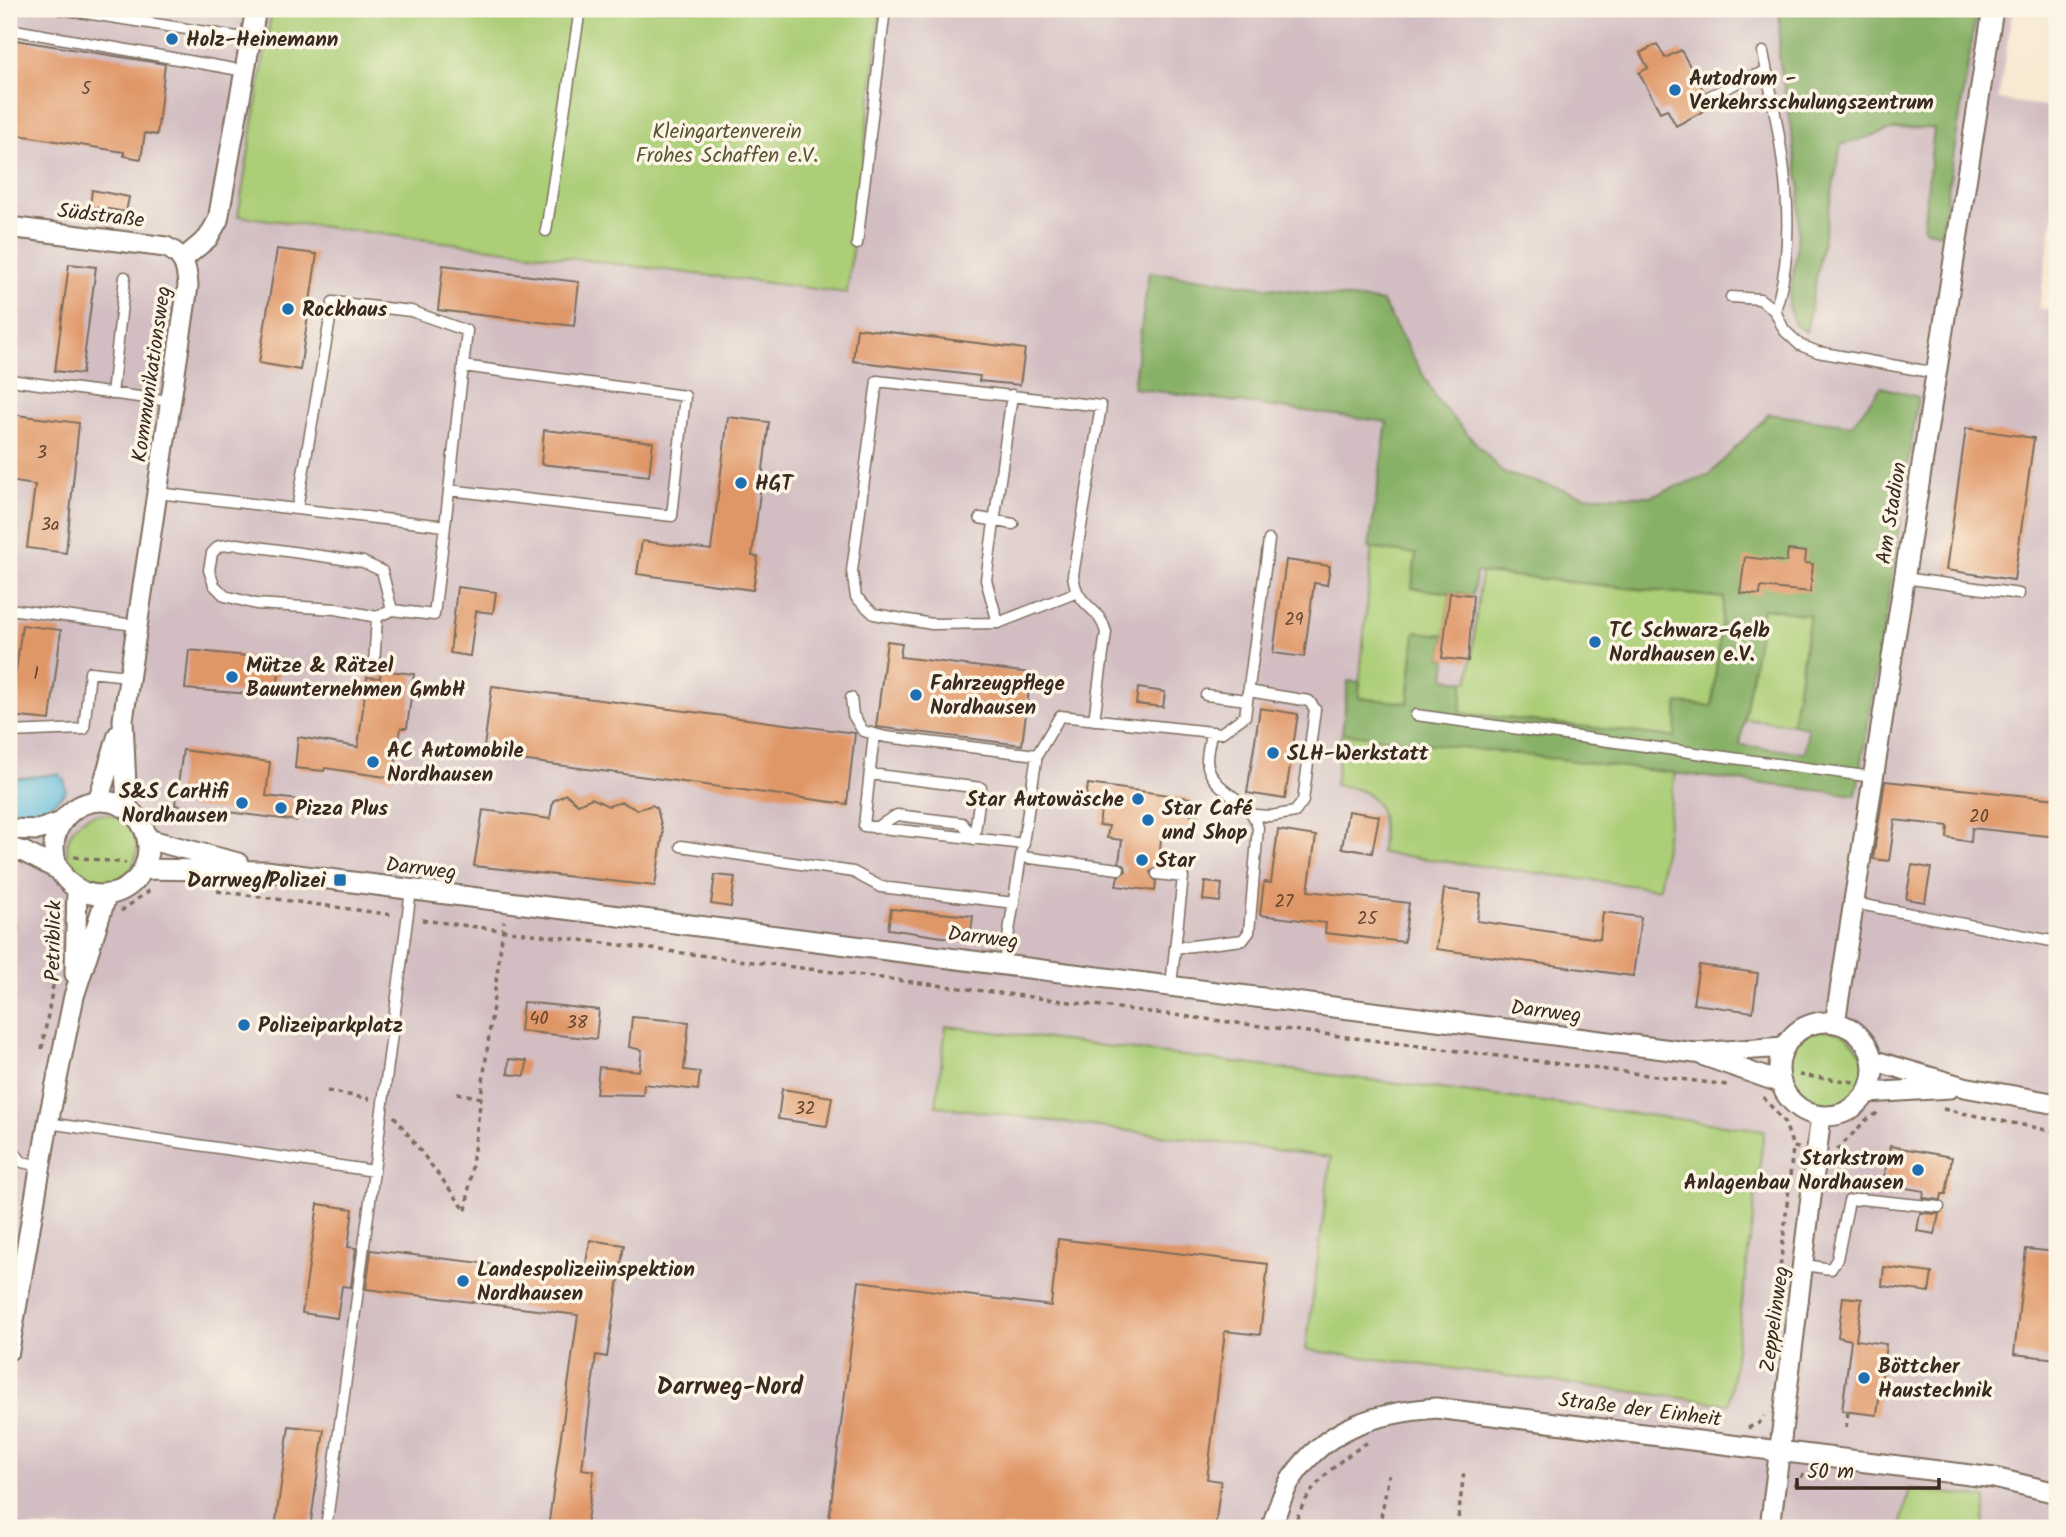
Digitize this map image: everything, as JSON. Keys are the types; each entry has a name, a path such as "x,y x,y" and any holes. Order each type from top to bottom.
{"street":[{"name":"Kommunikationsweg","path":"127,808 123,720 135,625 188,286 183,259 208,238 218,219 256,9"},
{"name":"Am Stadion","path":"1835,1023 1993,9"},
{"name":"Südstraße","path":"9,227 166,247 183,259"},
{"name":"Kommunikationsweg","path":"98,801 123,720"},
{"path":"98,801 127,808 136,816 147,839 144,867 127,887 107,894 90,893 77,888 58,863 55,843 62,822 72,811 98,801"},
{"path":"9,829 38,830 62,822"},
{"name":"Darrweg","path":"147,839 266,871"},
{"path":"9,848 58,863"},
{"name":"Darrweg","path":"144,867 266,871 1695,1053 1780,1078 1796,1105 1821,1116"},
{"name":"Petriblick","path":"74,996 77,888"},
{"name":"Petriblick","path":"9,1350 48,1123 74,996 107,894"},
{"path":"1780,1078 1784,1047 1806,1027 1835,1023 1859,1036 1872,1060 1869,1088 1850,1109 1821,1116"},
{"name":"Darrweg","path":"1695,1053 1784,1047"},
{"path":"1872,1060 1964,1087 2057,1104"},
{"path":"1869,1088 1964,1087"},
{"name":"Zeppelinweg","path":"1770,1528 1805,1265 1821,1116"},
{"name":"Straße der Einheit","path":"1271,1528 1291,1479 1325,1443 1354,1425 1389,1412 1436,1408 1994,1478 2057,1493"}],"lane":[{"path":"60,9 250,39"},
{"path":"546,230 580,9"},
{"path":"857,244 885,9"},
{"path":"9,29 245,71"},
{"path":"1763,52 1788,223 1785,271 1775,311"},
{"path":"1710,96 1749,77 1767,72"},
{"path":"113,394 124,277"},
{"path":"1731,297 1760,299 1775,311 1784,330 1800,345 1809,349 1936,373"},
{"path":"297,509 332,302 411,311 467,331 434,615 392,610 377,617 336,609 256,604 225,596 212,578 212,553 219,546 237,544 363,562 382,571 392,610"},
{"path":"449,490 672,516 685,396 463,366"},
{"path":"9,380 170,401"},
{"path":"1075,593 998,623 932,624 874,614 856,597 852,571 877,381 1101,406 1073,575 1075,593 1102,620 1106,632 1094,720"},
{"path":"998,623 986,580 1012,395"},
{"path":"156,493 445,526"},
{"path":"980,518 1013,524"},
{"path":"1004,963 1037,755 1060,716 1221,733 1245,716 1269,540"},
{"path":"1904,578 2019,594"},
{"path":"9,609 135,625"},
{"path":"374,665 377,617"},
{"path":"9,732 84,729 90,671 128,676"},
{"path":"1206,695 1248,695 1309,701 1315,709 1303,801 1294,812 1255,816"},
{"path":"851,698 853,715 863,731 1037,755"},
{"path":"1416,715 1873,778"},
{"path":"1175,948 1236,942 1243,940 1249,932 1258,828 1255,816 1241,800 1212,779 1207,761 1211,733"},
{"path":"874,734 864,826 1024,844"},
{"path":"870,774 981,788 974,839"},
{"path":"875,828 897,815 962,822 974,839"},
{"path":"681,846 853,872 881,887 1014,903"},
{"path":"1022,857 1119,869"},
{"path":"1157,874 1183,877 1171,985"},
{"path":"326,1528 411,890"},
{"path":"1854,903 2057,942"},
{"path":"9,958 13,926"},
{"path":"48,1123 374,1171"},
{"path":"9,1146 22,1162 41,1166"},
{"path":"1805,1265 1831,1269 1837,1259 1849,1202 1860,1199 1940,1207"}],"path":[{"path":"58,863 144,867"},
{"path":"98,923 110,926 122,910 154,887"},
{"path":"208,890 502,932 1728,1085"},
{"path":"327,1091 383,1101 466,1212 506,901"},
{"path":"1780,1078 1869,1088"},
{"path":"1756,1091 1774,1107 1785,1123 1793,1147 1771,1348"},
{"path":"457,1093 481,1098"},
{"path":"1793,1147 1835,1152 1866,1121 1886,1108"},
{"path":"1941,1109 2057,1132"},
{"path":"1846,1428 1848,1412"},
{"path":"1736,1444 1738,1428 1753,1427 1764,1415"},
{"path":"1294,1528 1314,1487 1338,1461 1371,1440"},
{"path":"1795,1488 1800,1475 1814,1468 1815,1455"},
{"path":"1457,1528 1464,1471"},
{"path":"1381,1517 1389,1475"}],"shaded area":[{"path":"9,9 272,9 238,216 846,293 881,9 2013,9 1998,100 2057,108 2057,192 2039,308 2057,311 2057,1528 9,1528"}],"green space":[{"name":"Kleingartenverein Frohes Schaffen e.V.","path":"272,9 881,9 847,293 238,216"},
{"path":"1780,9 1977,9 1941,233 1923,229 1934,128 1895,129 1841,145 1806,332 1795,325 1788,306 1797,250 1800,185 1779,57"},
{"path":"1149,272 1382,302 1439,403 1503,473 1586,496 1651,496 1709,475 1769,414 1852,425 1881,387 1918,397 1856,795 1342,733 1348,681 1360,682 1359,698 1408,703 1415,632 1445,635 1442,658 1447,659 1445,679 1464,681 1460,713 1675,737 1678,703 1712,706 1724,598 1476,572 1473,595 1412,588 1416,554 1369,548 1387,422 1133,388","holes":["1763,608 1810,615 1792,724 1808,727 1805,753 1740,745"]},
{"path":"1372,549 1416,554 1412,588 1450,593 1445,635 1415,632 1408,703 1358,698"},
{"path":"1481,573 1724,598 1712,707 1675,737 1460,713 1464,681 1469,681"},
{"path":"1763,608 1810,615 1792,724 1743,719"},
{"path":"1342,733 1675,771 1659,889 1381,853 1382,825 1378,805 1363,792 1335,785"},
{"path":"109,814 122,820 131,829 135,835 135,863 127,874 116,882 95,884 77,874 69,863 67,842 77,824 88,816"},
{"path":"946,1026 1764,1130 1729,1404 1306,1350 1331,1157 936,1106"},
{"path":"1817,1030 1833,1030 1847,1036 1858,1047 1864,1061 1864,1077 1858,1091 1847,1102 1833,1108 1817,1108 1803,1102 1792,1091 1786,1077 1786,1061 1792,1047 1803,1036"},
{"path":"1910,1489 1987,1498 1983,1528 1900,1528"}],"water":[{"path":"58,774 64,779 66,791 54,802 32,811 9,807 9,779"}],"building":[{"path":"9,39 165,64 157,135 145,133 141,159 124,156 124,152 12,134 15,113 9,112"},
{"name":"Autodrom - Verkehrsschulungszentrum","path":"1657,44 1665,58 1681,50 1704,92 1704,100 1711,107 1676,126 1667,109 1660,112 1639,73 1648,68 1640,53"},
{"path":"92,190 129,197 126,212 90,206"},
{"name":"Rockhaus","path":"277,249 317,254 300,370 259,363"},
{"path":"69,264 96,267 82,374 55,371"},
{"path":"443,265 579,282 574,326 438,310"},
{"path":"857,328 1025,349 1020,385 979,381 980,376 853,361"},
{"path":"9,414 79,423 66,553 27,548 35,485 9,481"},
{"path":"728,417 769,422 752,556 758,557 753,590 637,574 642,541 711,550"},
{"path":"1966,428 2034,438 2014,580 1946,570"},
{"path":"544,430 653,442 649,476 541,464"},
{"path":"1788,550 1806,552 1805,563 1813,564 1810,592 1761,587 1760,595 1740,593 1745,557 1786,562"},
{"path":"1286,560 1330,566 1327,585 1314,583 1304,657 1273,653"},
{"path":"457,587 496,592 493,613 476,611 470,656 450,653"},
{"path":"1450,593 1473,595 1468,661 1442,658"},
{"path":"22,625 61,630 50,720 10,716"},
{"path":"887,641 902,643 900,657 1031,673 1022,745 876,727"},
{"name":"Mütze & Rätzel Bauunternehmen GmbH","path":"189,650 256,657 255,662 280,664 276,696 185,689"},
{"path":"381,670 414,674 407,728 401,728 393,778 325,768 324,771 295,768 298,737 358,747 367,677 380,678"},
{"path":"492,686 855,733 847,804 483,755"},
{"path":"1138,688 1165,692 1163,707 1136,704"},
{"name":"SLH-Werkstatt","path":"1260,708 1298,714 1285,799 1247,793"},
{"path":"183,750 270,762 266,796 300,800 297,821 175,805"},
{"path":"1885,781 2057,799 2057,837 1972,828 1971,842 1947,838 1948,826 1895,820 1889,861 1873,859"},
{"path":"1088,784 1191,798 1188,814 1197,815 1195,836 1162,831 1158,867 1150,872 1156,881 1155,891 1116,886 1118,876 1126,871 1125,866 1119,862 1122,840 1107,838 1109,826 1099,825 1102,803 1086,800"},
{"path":"566,794 578,804 592,798 608,806 622,802 637,810 652,805 657,808 663,833 655,886 474,866 483,810 550,819 553,801"},
{"path":"1348,811 1379,816 1372,853 1342,848"},
{"path":"1278,830 1316,836 1308,891 1409,903 1404,942 1325,933 1326,923 1260,915 1264,882 1271,883"},
{"path":"1912,865 1931,868 1925,902 1906,899"},
{"path":"715,875 735,877 731,907 711,904"},
{"path":"1205,882 1222,884 1220,902 1203,900"},
{"path":"1444,889 1481,894 1477,921 1600,939 1603,912 1641,917 1633,976 1436,949"},
{"path":"891,909 973,916 970,941 888,929"},
{"path":"1699,965 1758,973 1753,1012 1693,1004"},
{"path":"523,1002 599,1010 596,1039 520,1031"},
{"path":"632,1017 689,1022 684,1070 700,1072 698,1090 644,1084 643,1095 596,1094 599,1067 639,1071 642,1050 629,1047"},
{"path":"509,1059 527,1061 525,1076 508,1074"},
{"path":"782,1089 832,1097 827,1126 778,1119"},
{"name":"Starkstrom Anlagenbau Nordhausen","path":"1890,1146 1952,1157 1946,1194 1942,1194 1941,1200 1923,1198 1924,1191 1883,1184"},
{"path":"318,1204 353,1209 348,1247 356,1248 351,1287 342,1286 337,1318 302,1313"},
{"path":"1920,1213 1939,1214 1935,1234 1917,1231"},
{"path":"1058,1239 1268,1264 1260,1335 1225,1331 1207,1479 1221,1481 1215,1528 828,1528 859,1281 1051,1306"},
{"path":"590,1240 624,1245 607,1357 596,1355 582,1469 594,1471 586,1528 548,1528 578,1315 366,1289 371,1250 584,1275"},
{"path":"2026,1249 2057,1252 2057,1359 2014,1354"},
{"path":"1884,1267 1932,1273 1929,1292 1882,1286"},
{"name":"Böttcher Haustechnik","path":"1843,1297 1862,1299 1856,1340 1886,1344 1877,1415 1842,1411 1851,1340 1838,1337"},
{"path":"289,1426 324,1430 310,1528 275,1528"}],"place":[{"name":"Holz-Heinemann","path":"172,39"},
{"name":"Autodrom - Verkehrsschulungszentrum","path":"1675,90"},
{"name":"Rockhaus","path":"288,309"},
{"name":"HGT","path":"741,483"},
{"name":"TC Schwarz-Gelb Nordhausen e.V.","path":"1595,642"},
{"name":"Mütze & Rätzel Bauunternehmen GmbH","path":"232,677"},
{"name":"Fahrzeugpflege Nordhausen","path":"916,695"},
{"name":"SLH-Werkstatt","path":"1273,753"},
{"name":"AC Automobile Nordhausen","path":"373,762"},
{"name":"Star Autowäsche","path":"1138,799"},
{"name":"S&S CarHifi Nordhausen","path":"242,803"},
{"name":"Pizza Plus","path":"281,808"},
{"name":"Star Café und Shop","path":"1148,820"},
{"name":"Star","path":"1142,860"},
{"name":"Darrweg/Polizei","path":"340,880"},
{"name":"Polizeiparkplatz","path":"244,1025"},
{"name":"Starkstrom Anlagenbau Nordhausen","path":"1918,1170"},
{"name":"Landespolizeiinspektion Nordhausen","path":"463,1281"},
{"name":"Böttcher Haustechnik","path":"1864,1378"}],"district":[{"name":"Darrweg-Nord","path":"730,1386"}]}
